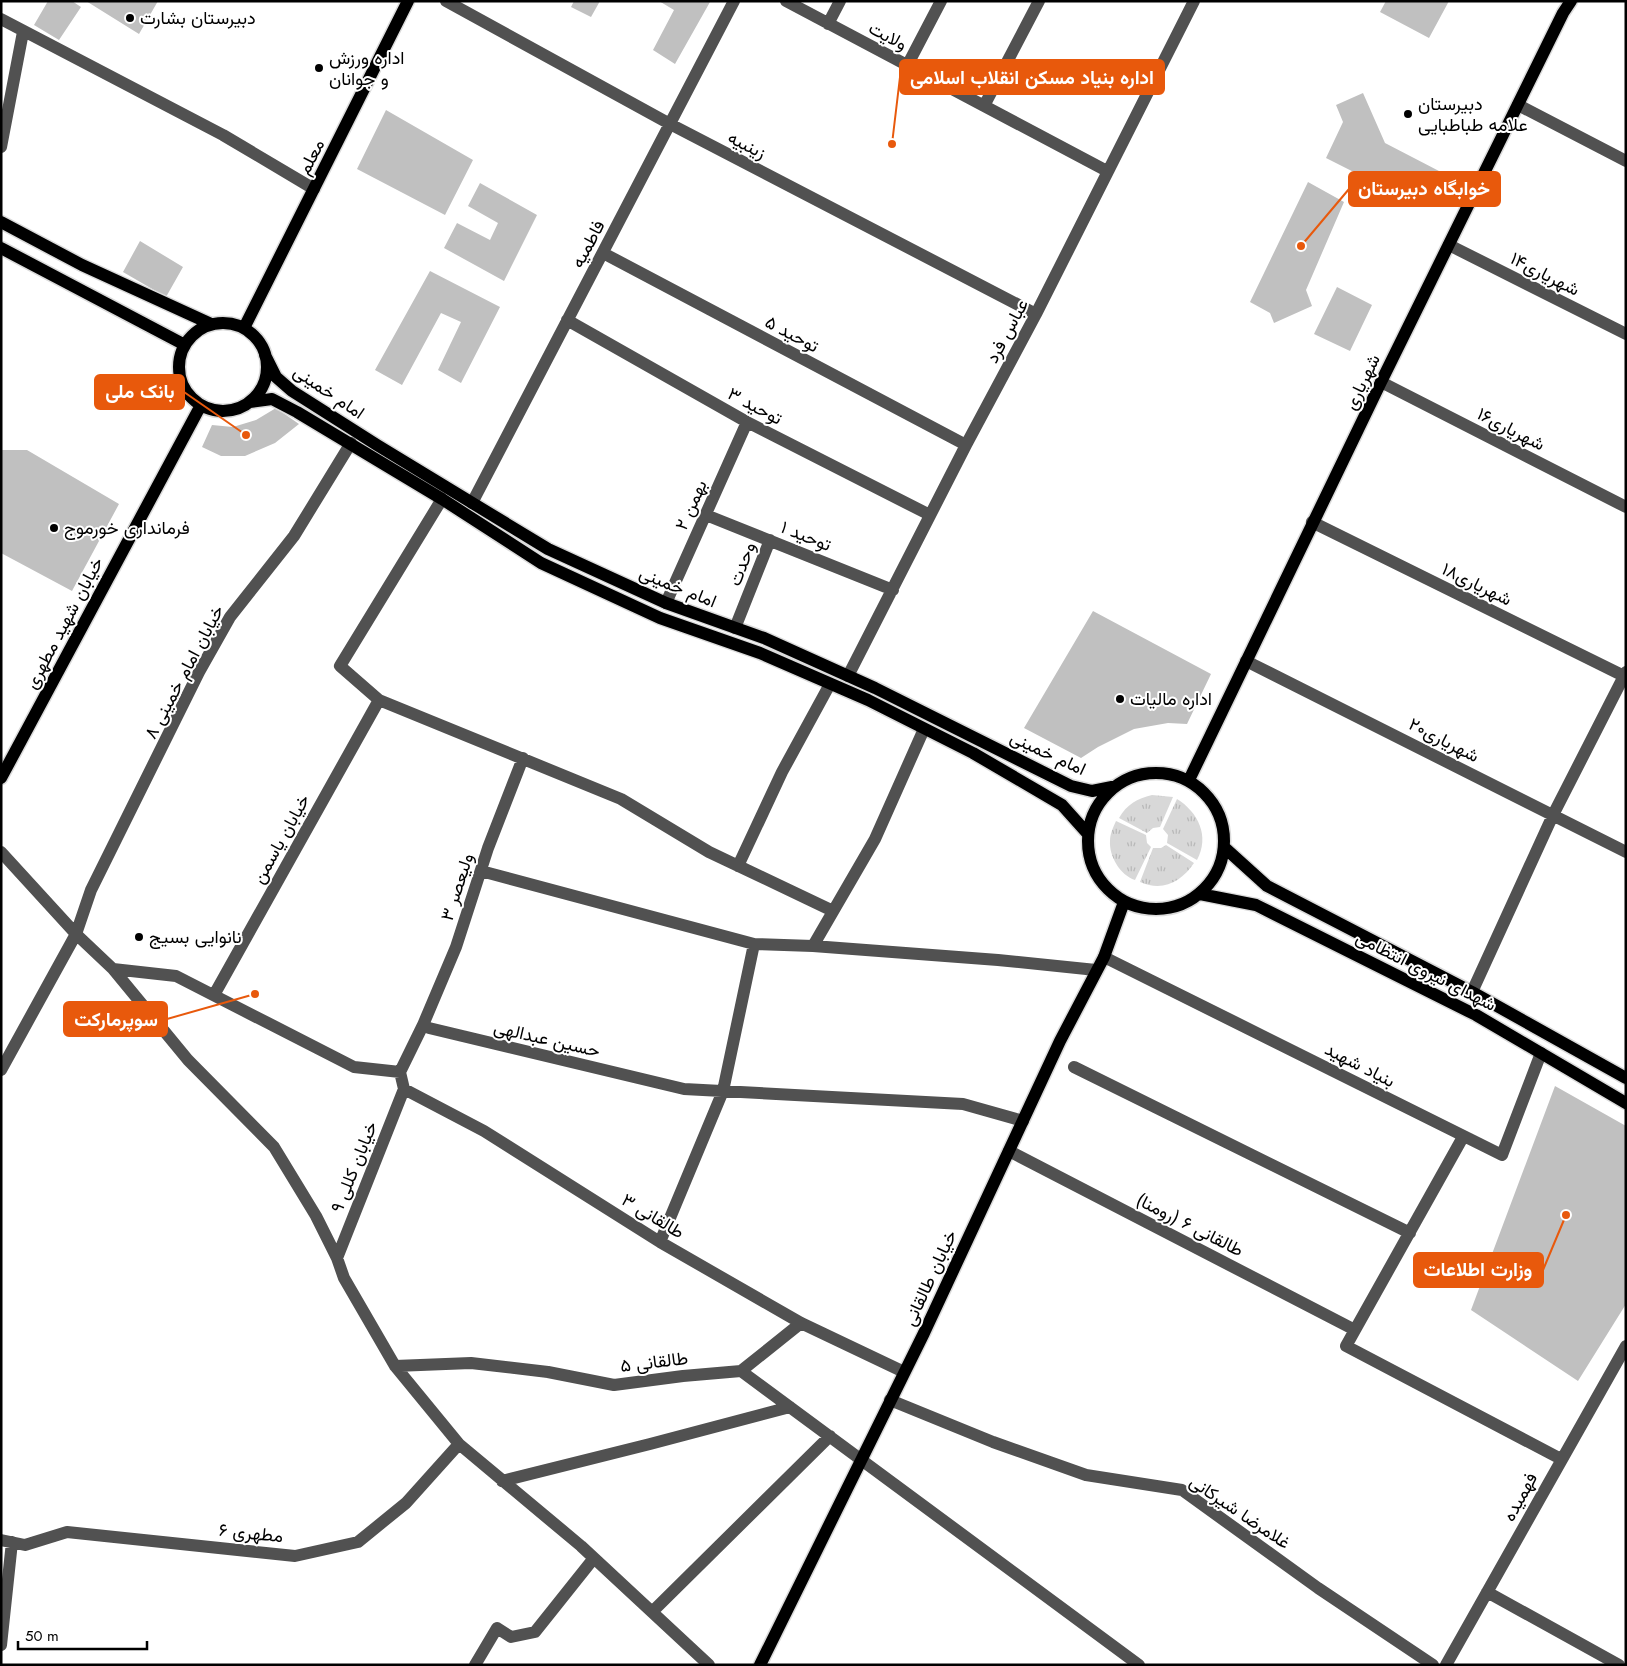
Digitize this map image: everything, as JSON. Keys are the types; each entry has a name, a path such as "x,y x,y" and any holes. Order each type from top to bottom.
{"main road":[{"name":"معلم","path":"244,328 408,1"},
{"name":"شهریاری","path":"1189,780 1312,522 1563,13 1571,1"},
{"path":"2,226 211,324"},
{"path":"1,248 184,345"},
{"path":"228,323 244,328 258,340 265,355 266,372 261,389 250,402 234,409 217,410 201,405 188,394 180,378 179,361 184,345 196,332 211,324 228,323"},
{"name":"امام خمینی","path":"265,355 276,377 292,391 548,549 666,603 764,638 875,688 1071,786 1092,791 1112,787"},
{"name":"امام خمینی","path":"250,402 272,399 297,412 442,499 541,563 660,618 760,653 868,700 924,728 1062,805 1088,834"},
{"name":"خیابان شهید مطهری","path":"1,778 201,405"},
{"path":"1163,772 1189,780 1210,797 1222,821 1225,848 1217,874 1200,894 1177,907 1150,910 1124,902 1103,885 1090,861 1088,834 1095,808 1112,787 1136,775 1163,772"},
{"name":"شهدای نیروی انتظامی","path":"1225,848 1267,886 1472,992 1626,1078"},
{"name":"شهدای نیروی انتظامی","path":"1200,894 1256,905 1476,1015 1626,1103"},
{"name":"خیابان طالقانی","path":"760,1665 904,1372 1060,1041 1104,957 1124,902"}],"street":[{"name":"زینبیه","path":"446,1 670,124 1036,314"},
{"name":"فاطمیه","path":"472,503 734,1"},
{"name":"ولایت","path":"786,1 1107,171"},
{"path":"828,24 840,1"},
{"path":"907,66 941,1"},
{"path":"984,106 1039,1"},
{"name":"عباس فرد","path":"848,676 1036,314 1194,1"},
{"path":"1,19 223,135 314,189"},
{"path":"1,147 23,32"},
{"path":"1518,105 1626,161"},
{"name":"شهریاری۱۴","path":"1449,245 1626,334"},
{"name":"توحید ۵","path":"603,253 966,446"},
{"name":"توحید ۳","path":"567,320 747,422 930,516"},
{"name":"شهریاری۱۶","path":"1381,382 1626,507"},
{"name":"بهمن ۲","path":"666,603 747,422"},
{"name":"خیابان امام خمینی ۸","path":"1,1070 76,934 91,890 199,672 230,617 294,536 351,443"},
{"path":"442,499 340,666 379,700 621,799 709,852 832,911"},
{"name":"توحید ۱","path":"706,515 893,590"},
{"name":"شهریاری۱۸","path":"1312,522 1625,675"},
{"name":"وحدت","path":"735,628 770,540"},
{"name":"شهریاری۲۰","path":"1246,661 1626,852"},
{"path":"1472,992 1553,815 1625,675"},
{"path":"738,866 782,772 830,684"},
{"name":"خیابان یاسمن","path":"214,995 379,700"},
{"path":"813,946 875,839 924,728"},
{"name":"ولیعصر ۳","path":"423,1025 456,947 488,848 523,758"},
{"path":"1,852 76,934 113,969 188,1060 274,1147 316,1216 337,1258 344,1278 395,1366 458,1444 594,1558 708,1665"},
{"path":"481,872 754,944 813,946 998,960 1096,970"},
{"path":"660,1242 723,1092 754,944"},
{"name":"بنیاد شهید","path":"1104,957 1502,1156 1541,1053"},
{"path":"113,969 176,976 354,1067 400,1072"},
{"path":"404,1089 400,1072 423,1025"},
{"name":"حسین عبدالهی","path":"423,1025 684,1089 963,1104 1023,1121"},
{"path":"1074,1068 1410,1233"},
{"name":"خیابان کللی ۹","path":"337,1258 404,1089"},
{"name":"طالقانی ۳","path":"404,1089 484,1131 660,1242 801,1323 904,1372"},
{"path":"1464,1137 1346,1346 1561,1459"},
{"name":"طالقانی ۶ (رومنا)","path":"1009,1151 1355,1330"},
{"path":"801,1323 741,1371 1139,1665"},
{"name":"فهمیده","path":"1446,1665 1626,1346"},
{"name":"طالقانی ۵","path":"395,1366 471,1362 548,1372 614,1385 741,1371"},
{"name":"غلامرضا شیرکانی","path":"890,1400 993,1442 1086,1475 1182,1490 1318,1588 1433,1665"},
{"path":"502,1481 790,1407"},
{"path":"652,1612 830,1436"},
{"name":"مطهری ۶","path":"7,1541 25,1545 66,1532 296,1556 358,1542 406,1503 458,1444"},
{"path":"1,1645 7,1541"},
{"path":"475,1665 497,1628 511,1636 535,1632 594,1558"},
{"path":"1487,1592 1618,1665"}],"green space":[{"path":"1152,795 1173,797 1160,827 1153,828 1147,833 1119,818 1125,809 1133,803"},
{"path":"1177,799 1191,811 1200,825 1202,842 1197,860 1167,843 1168,835 1163,829"},
{"path":"1116,821 1146,835 1147,843 1151,847 1135,880 1120,869 1111,853 1110,838"},
{"path":"1166,845 1194,863 1189,870 1171,883 1156,886 1140,882 1153,848 1161,848"}],"building":[{"path":"48,1 72,1 81,7 59,40 34,25"},
{"name":"دبیرستان بشارت","path":"86,1 158,1 139,34"},
{"path":"574,1 600,1 591,17 571,7"},
{"path":"659,1 710,2 675,64 653,50 674,10"},
{"path":"1386,1 1449,1 1429,38 1380,12"},
{"path":"1363,93 1385,143 1439,171 1421,206 1326,158 1343,122 1336,105"},
{"path":"386,110 473,160 445,215 357,169"},
{"path":"1308,182 1344,202 1306,290 1312,306 1274,323 1270,313 1250,302"},
{"path":"480,183 537,215 504,281 444,248 457,223 490,240 498,223 468,206"},
{"path":"140,241 183,267 166,297 123,272"},
{"path":"430,271 500,307 461,383 438,370 461,322 441,313 402,385 375,370"},
{"path":"1337,287 1372,305 1350,351 1314,334"},
{"path":"276,408 299,424 275,443 245,456 221,456 202,447 212,425 233,427 256,420"},
{"name":"فرمانداری خورموج","path":"2,450 27,450 119,504 72,591 1,553"},
{"name":"اداره مالیات","path":"1093,611 1211,674 1187,724 1168,723 1134,729 1081,758 1024,728"},
{"path":"1555,1086 1626,1126 1626,1304 1578,1381 1471,1310"}],"place":[{"name":"دبیرستان بشارت","path":"130,18"},
{"name":"اداره ورزش و جوانان","path":"319,68"},
{"name":"دبیرستان علامه طباطبایی","path":"1408,114"},
{"name":"اداره بنیاد مسکن انقلاب اسلامی","path":"892,144"},
{"name":"خوابگاه دبیرستان","path":"1301,246"},
{"name":"بانک ملی","path":"246,435"},
{"name":"فرمانداری خورموج","path":"54,528"},
{"name":"اداره مالیات","path":"1120,699"},
{"name":"نانوایی بسیج","path":"139,937"},
{"name":"سوپرمارکت","path":"255,994"},
{"name":"وزارت اطلاعات","path":"1566,1215"}]}
